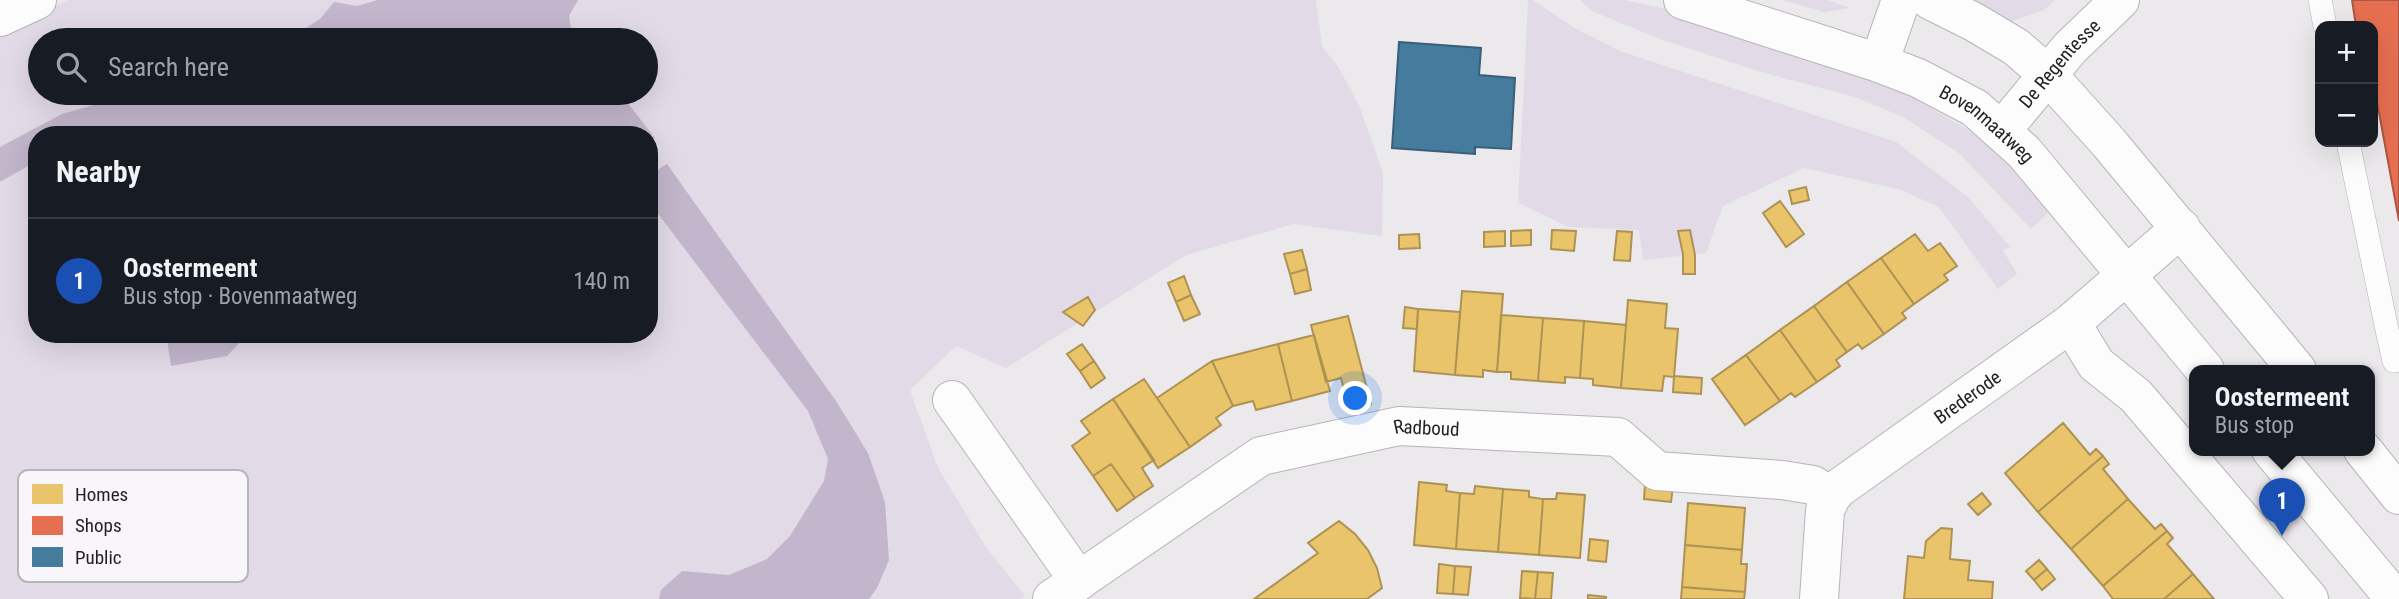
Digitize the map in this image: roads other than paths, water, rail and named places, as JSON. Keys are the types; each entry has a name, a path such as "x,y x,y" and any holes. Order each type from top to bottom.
{"street":[{"path":"0,17 37,0"},
{"name":"Bovenmaatweg","path":"1684,0 1879,63 1918,78 1975,108 2002,130 2045,176 2201,365"},
{"path":"1879,63 1901,0"},
{"path":"1930,0 2006,41 2047,74 2181,228 2293,365"},
{"name":"De Regentesse","path":"2002,130 2070,48 2120,0"},
{"name":"Brederode","path":"1831,497 1839,488 2071,323 2181,228"},
{"path":"2071,323 2096,364 2136,396 2309,599"},
{"path":"952,400 1066,590"},
{"name":"Radboud","path":"1066,590 1261,456 1399,426 1618,437 1657,471 1782,480 1813,485 1831,497"},
{"path":"2276,456 2395,599"},
{"path":"2368,456 2399,495"},
{"path":"1819,599 1825,510 1831,497"}],"lane":[{"path":"2320,0 2324,21"},
{"path":"2349,147 2394,361 2399,360"}],"place":[{"name":"Oostermeent","path":"2282,536"}]}
